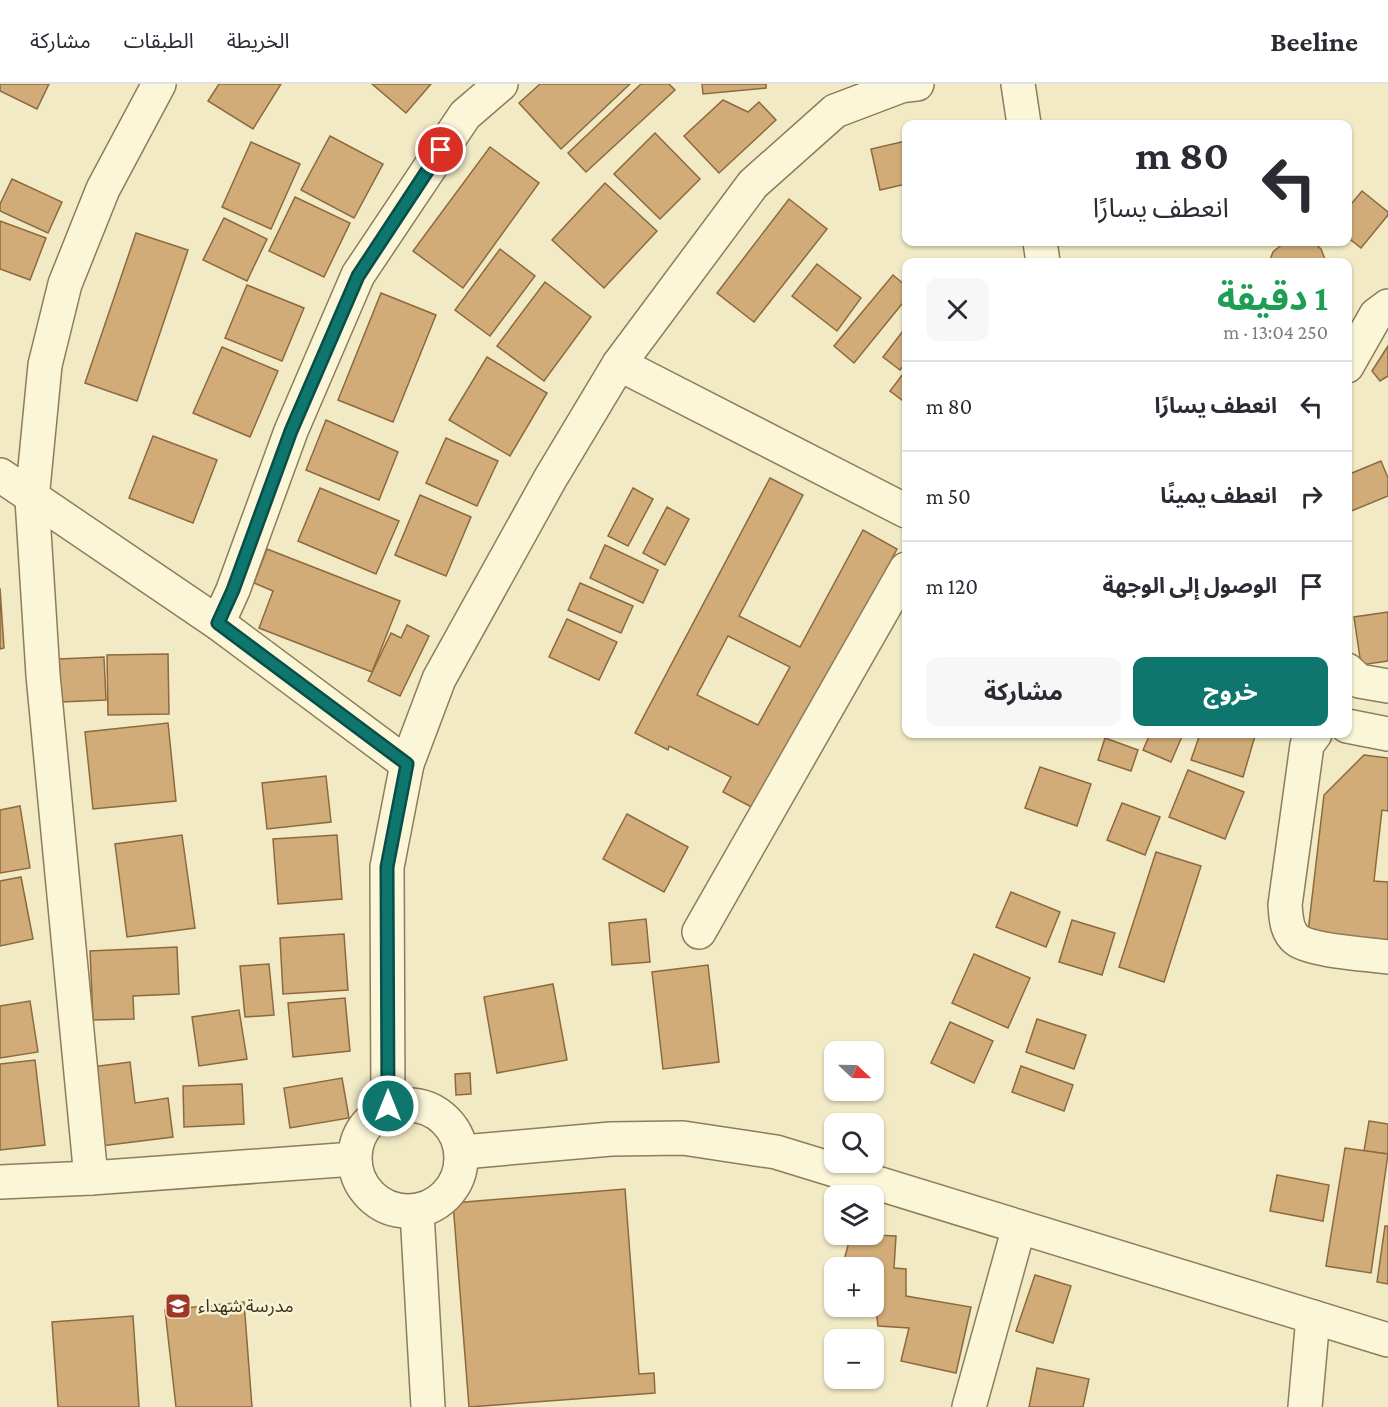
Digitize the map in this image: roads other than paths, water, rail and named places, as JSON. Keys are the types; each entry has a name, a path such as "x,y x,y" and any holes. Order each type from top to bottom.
{"street":[{"path":"91,1178 44,675 32,499 45,365 65,284 102,189 159,84"},
{"path":"218,623 233,590 291,431 358,276 465,115 501,84"},
{"path":"388,1106 387,867 407,764 438,679 550,479 619,364 753,184 832,98 917,84"},
{"path":"1018,84 1023,120"},
{"path":"1352,357 1376,315 1388,306"},
{"path":"619,364 901,515"},
{"path":"0,475 32,499 218,623 407,764"},
{"path":"699,932 902,577"},
{"path":"1352,675 1359,681 1388,686"},
{"path":"1352,727 1388,734"},
{"path":"1312,738 1307,745 1285,905 1287,925 1296,940 1315,947 1388,957"},
{"path":"421,1104 450,1122 463,1152 459,1179 442,1201 417,1212 387,1208 363,1189 354,1159 362,1127 388,1106 421,1104"},
{"path":"463,1152 611,1139 683,1138 776,1152 1388,1340"},
{"path":"0,1182 91,1178 354,1159"},
{"path":"417,1212 428,1407"},
{"path":"969,1407 1019,1227"},
{"path":"1305,1407 1313,1317"}],"place":[{"name":"مدرسة شهداء","path":"178,1306"}]}
